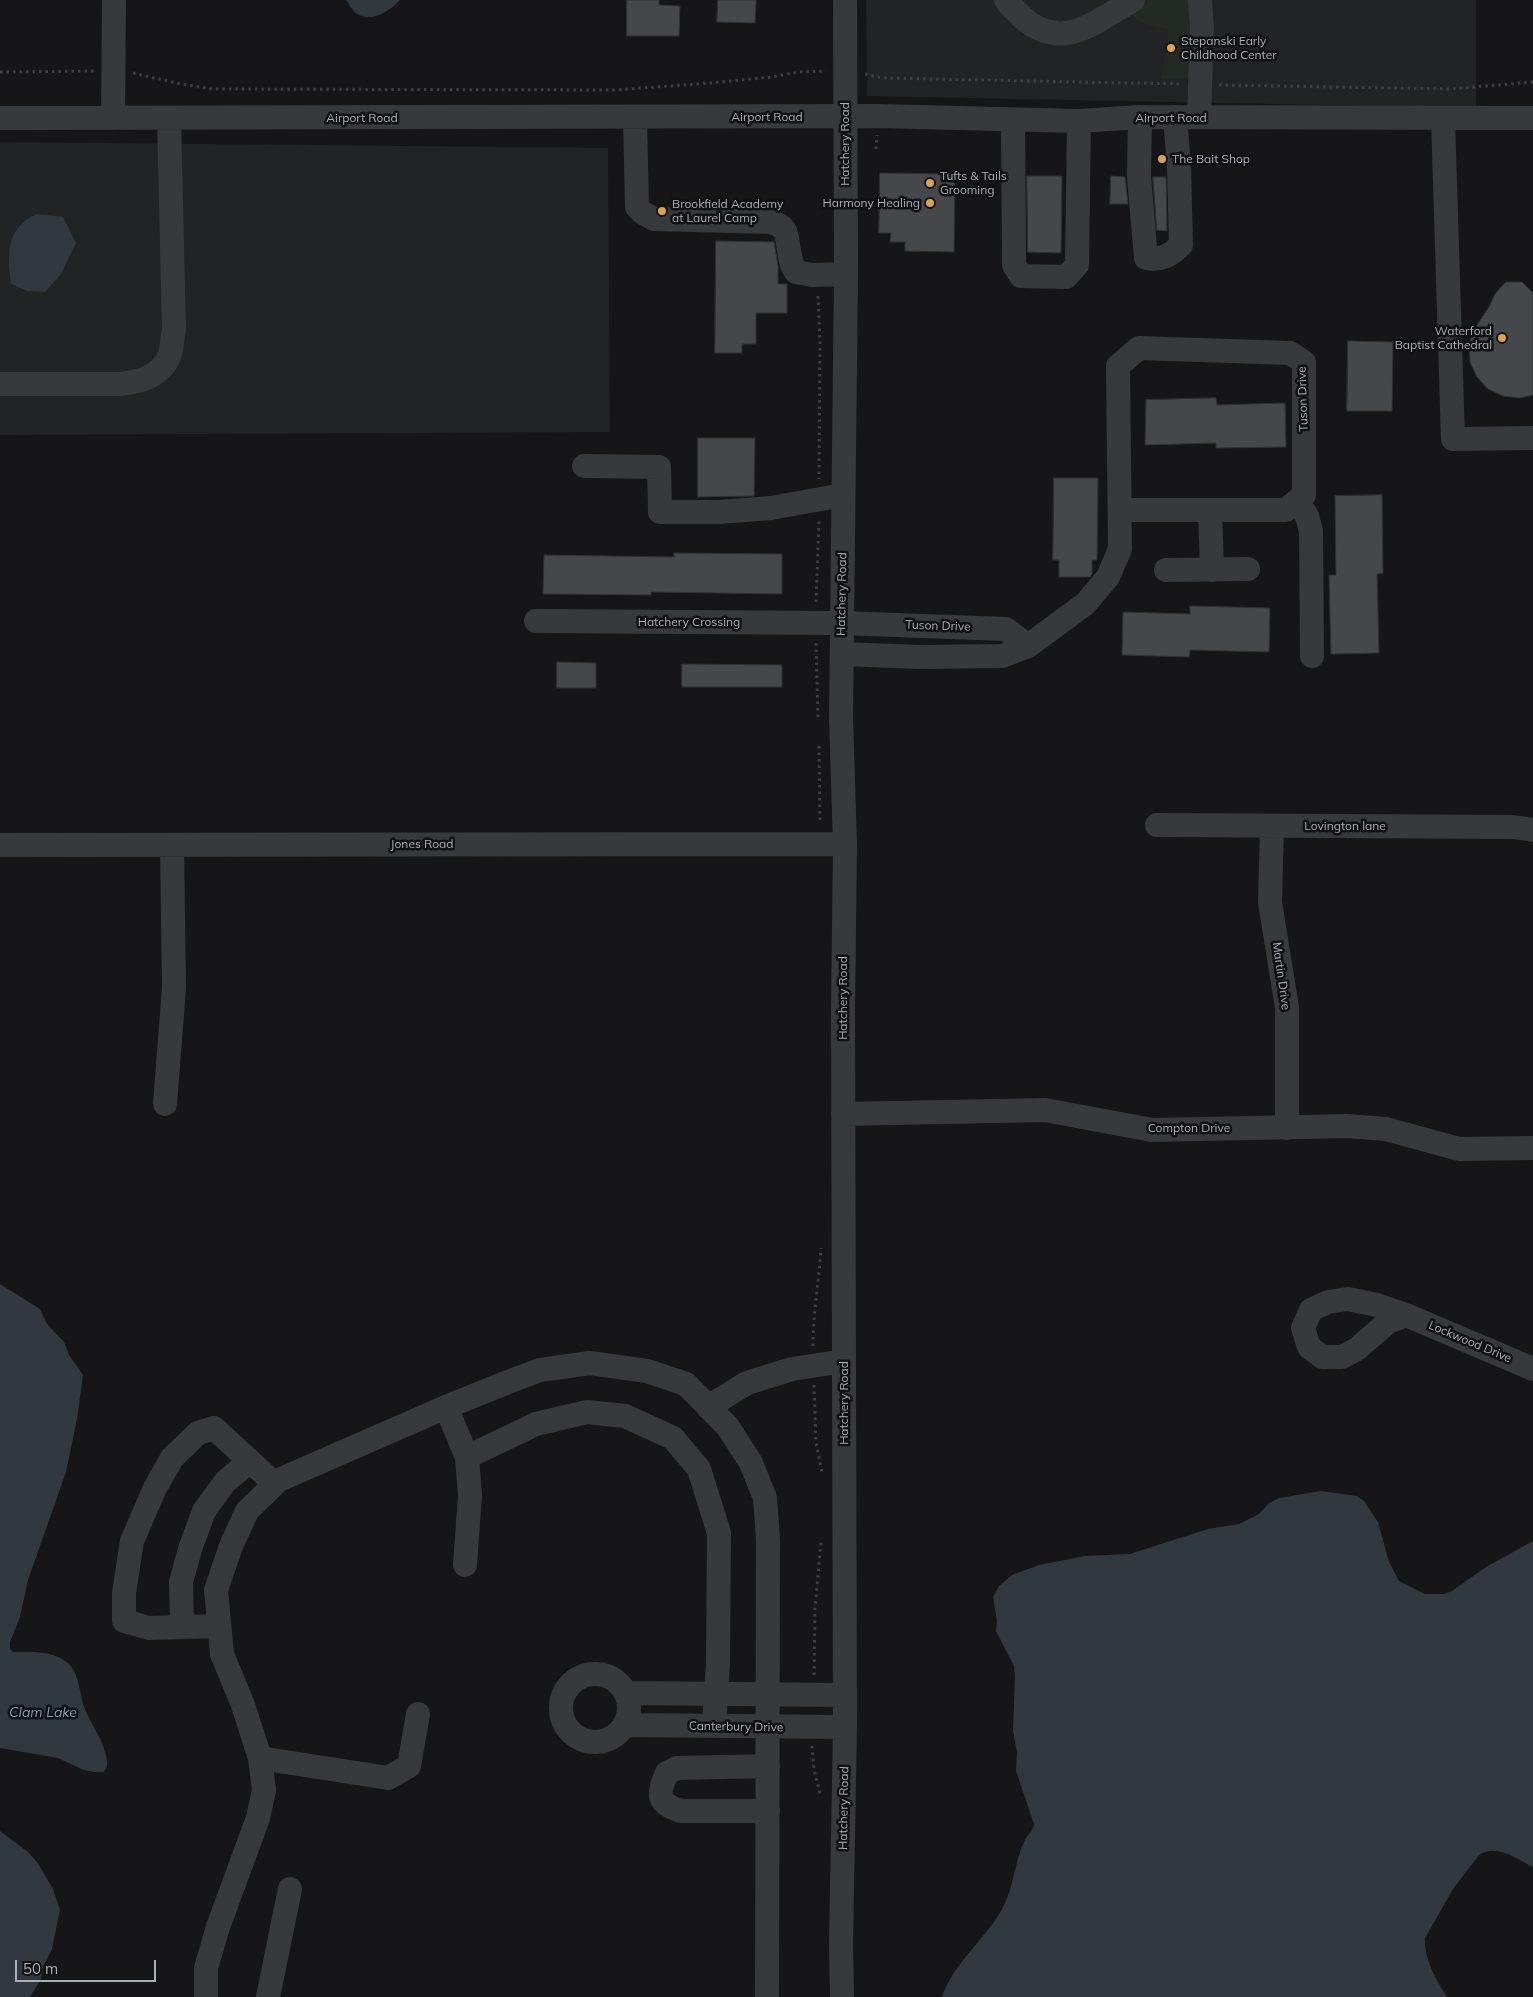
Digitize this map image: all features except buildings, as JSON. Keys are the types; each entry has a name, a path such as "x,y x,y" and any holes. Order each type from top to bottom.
{"street":[{"path":"113,118 114,0"},
{"name":"Hatchery Road","path":"842,1997 841,1934 845,1727 843,1114 845,844 841,718 841,623 846,274 845,0"},
{"path":"1006,0 1030,24 1050,34 1074,33 1133,0"},
{"path":"1199,117 1202,29 1200,0"},
{"name":"Airport Road","path":"0,118 845,116 1013,121 1079,121 1140,117 1533,118"},
{"path":"635,117 637,207 643,213 654,219 771,222 782,228 787,236 790,264 796,272 846,274"},
{"path":"1140,117 1139,177 1146,258 1154,260 1172,254 1181,245 1175,117"},
{"path":"0,384 120,384 139,382 158,372 169,357 174,330 169,118"},
{"path":"1443,118 1453,439 1533,438"},
{"path":"1013,121 1014,266 1021,276 1066,277 1077,265 1079,121"},
{"path":"1140,144 1177,143"},
{"name":"Tuson Drive","path":"842,654 920,657 1002,656 1028,646 1085,604 1108,577 1120,549 1118,366 1138,348 1290,353 1304,362 1304,495 1297,501"},
{"path":"584,466 660,458 660,512 719,512 771,508 843,494"},
{"path":"1120,510 1286,510 1297,501 1307,516 1311,531 1312,656"},
{"path":"1210,510 1212,570"},
{"path":"1166,570 1248,569"},
{"name":"Hatchery Crossing","path":"536,621 841,623"},
{"name":"Tuson Drive","path":"841,623 1006,629 1028,646"},
{"name":"Lovington lane","path":"1157,826 1513,827 1533,830"},
{"name":"Martin Drive","path":"1272,826 1270,902 1287,1008 1286,1128"},
{"name":"Jones Road","path":"0,844 845,844"},
{"path":"165,1104 168,1044 174,988 172,845"},
{"name":"Compton Drive","path":"843,1114 1045,1110 1152,1130 1348,1126 1386,1129 1459,1149 1533,1148"},
{"name":"Lockwood Drive","path":"1406,1315 1533,1369"},
{"path":"708,1407 746,1383 792,1369 844,1361"},
{"path":"206,1997 206,1968 218,1926 258,1818 264,1790 260,1758 243,1704 222,1654 216,1590 231,1546 248,1511 279,1480 446,1407 540,1370 590,1362 647,1371 686,1384 728,1427 751,1463 765,1498 768,1540 769,1696 767,1997"},
{"path":"446,1407 467,1457 470,1495 465,1565"},
{"path":"467,1457 536,1424 587,1412 625,1416 673,1438 699,1469 719,1532 718,1662 714,1726"},
{"path":"219,1626 148,1628 124,1621 124,1593 132,1541 155,1488 172,1458 198,1433 214,1428 275,1484"},
{"path":"182,1627 181,1582 191,1546 204,1511 225,1482 250,1461"},
{"path":"589,1674 604,1674 618,1682 626,1693 630,1710 626,1725 616,1736 602,1742 586,1742 572,1734 563,1722 560,1707 564,1692 574,1680 589,1674"},
{"path":"626,1693 769,1696 845,1695"},
{"path":"260,1758 388,1778 409,1766 418,1714"},
{"name":"Canterbury Drive","path":"626,1725 768,1728 845,1727"},
{"path":"768,1766 677,1768 667,1773 661,1785 661,1797 669,1808 681,1811 768,1811"},
{"path":"268,1997 290,1889"}],"path":[{"path":"0,72 122,70 181,84 212,89 614,90 825,70"},
{"path":"818,274 820,342 816,623 818,724"},
{"path":"819,744 821,844"},
{"path":"821,1247 813,1320 813,1366 816,1442 823,1480"},
{"path":"814,1695 815,1609 822,1534"},
{"path":"812,1727 814,1770 822,1804"}],"shaded area":[{"name":"Stepanski Early Childhood Center","path":"866,0 1476,0 1476,108 867,96"},
{"path":"1126,0 1213,0 1202,78 1161,79 1169,30 1136,19 1132,15"},
{"path":"0,142 608,148 610,432 0,435"}],"water":[{"path":"346,0 400,0 386,12 374,17 368,17 356,13"},
{"path":"37,214 63,217 76,243 61,274 45,292 28,291 11,284 9,252 14,234 19,226"},
{"name":"Clam Lake","path":"0,1284 40,1309 47,1324 64,1342 69,1355 83,1375 77,1419 66,1472 28,1580 20,1617 10,1642 10,1649 13,1652 50,1654 63,1659 69,1664 77,1679 84,1707 106,1754 107,1767 104,1772 84,1770 58,1758 0,1748"},
{"path":"1321,1491 1357,1496 1364,1501 1378,1522 1389,1562 1399,1581 1425,1594 1444,1594 1452,1591 1486,1567 1533,1541 1533,1867 1499,1851 1486,1852 1479,1855 1453,1889 1425,1938 1426,1954 1435,1976 1447,1997 942,1997 954,1973 1002,1909 1009,1892 1021,1848 1033,1829 1034,1824 1016,1771 1017,1752 1013,1731 1014,1666 996,1631 997,1621 993,1597 999,1586 1012,1575 1039,1565 1085,1556 1130,1554 1208,1529 1239,1524 1259,1514 1268,1504 1279,1498"},
{"path":"0,1831 28,1852 37,1862 53,1889 60,1910 52,1949 43,1967 41,1979 30,1997 0,1997"}],"place":[{"name":"Stepanski Early Childhood Center","path":"1171,48"},
{"name":"The Bait Shop","path":"1162,159"},
{"name":"Tufts & Tails Grooming","path":"930,183"},
{"name":"Harmony Healing","path":"930,203"},
{"name":"Brookfield Academy at Laurel Camp","path":"662,211"},
{"name":"Waterford Baptist Cathedral","path":"1502,338"}]}
